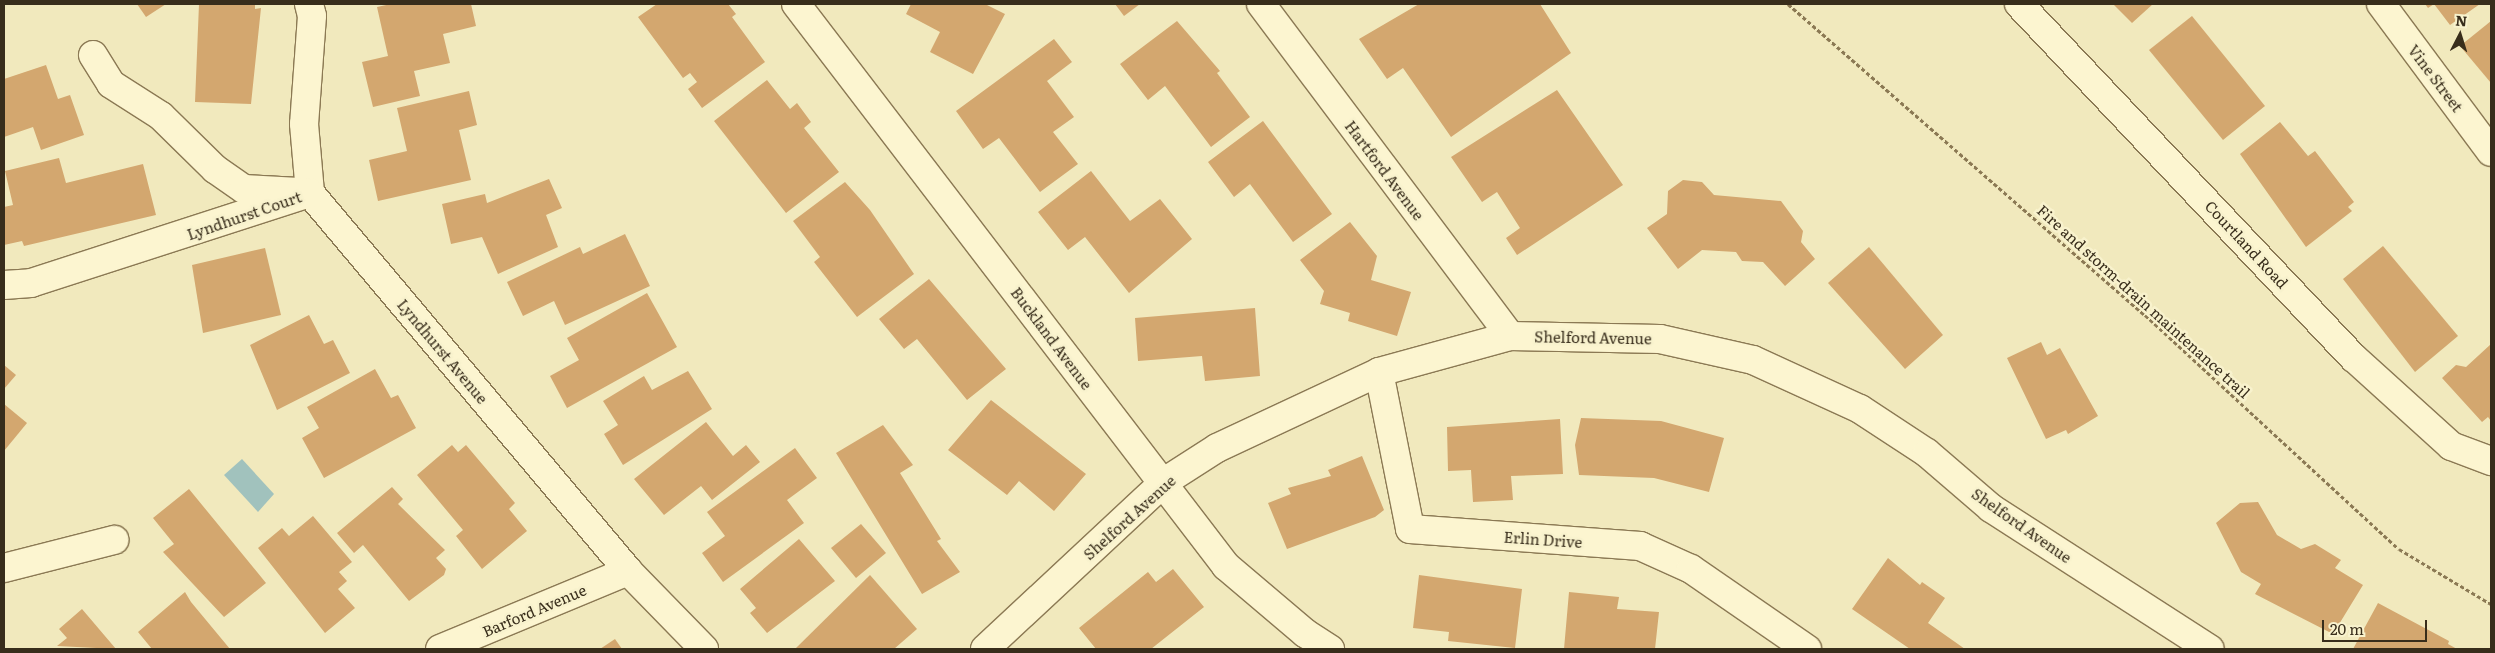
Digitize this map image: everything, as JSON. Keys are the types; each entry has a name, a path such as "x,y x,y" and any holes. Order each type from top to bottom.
{"street":[{"path":"309,4 312,16 304,124 310,193"},
{"name":"Buckland Avenue","path":"796,4 1164,482 1226,566 1305,633 1330,649"},
{"name":"Hartford Avenue","path":"1261,4 1510,336"},
{"name":"Courtland Road","path":"2019,4 2354,358 2450,446 2491,461"},
{"name":"Vine Street","path":"2381,4 2491,152"},
{"name":"Lyndhurst Court","path":"93,55 111,84 161,116 215,169 244,189 310,193"},
{"name":"Lyndhurst Court","path":"4,285 31,283 310,193"},
{"name":"Lyndhurst Avenue","path":"310,193 628,571 704,649"},
{"name":"Shelford Avenue","path":"985,649 1164,482 1271,419 1379,372 1510,336 1660,338 1753,360 1860,409 1927,453 1991,508 2210,649"},
{"name":"Erlin Drive","path":"1379,372 1410,529 1640,546 1691,569 1807,649"},
{"path":"4,568 114,540"},
{"name":"Barford Avenue","path":"440,649 628,571"}],"path":[{"name":"Fire and storm-drain maintenance trail","path":"1788,4 2145,315 2399,548 2491,604"}],"water":[{"path":"242,459 274,494 258,512 224,475"}],"building":[{"path":"137,4 166,4 146,17"},
{"path":"199,4 255,4 255,9 261,8 251,104 195,102"},
{"path":"391,4 471,4 476,26 443,34 450,63 414,71 420,96 373,107 362,62 388,56 377,7"},
{"path":"657,4 728,4 736,14 732,17 765,62 702,108 688,89 697,82 690,73 683,78 638,17"},
{"path":"911,4 985,4 1005,14 973,74 930,52 940,32 906,14"},
{"path":"1115,4 1140,4 1124,16"},
{"path":"1419,4 1540,4 1571,53 1451,137 1403,68 1387,79 1359,39"},
{"path":"2113,4 2153,4 2132,23"},
{"path":"2425,4 2434,4 2428,8"},
{"path":"2434,4 2480,4 2450,25"},
{"path":"2192,16 2265,106 2223,140 2149,50"},
{"path":"1177,21 1220,71 1217,73 1250,117 1211,147 1165,86 1148,100 1120,64"},
{"path":"2491,21 2491,83 2460,46"},
{"path":"1054,39 1072,62 1047,81 1074,117 1053,132 1078,164 1040,192 999,138 983,149 956,111"},
{"path":"46,65 58,99 70,95 84,135 41,150 33,127 4,137 4,79"},
{"path":"767,80 790,109 797,103 811,122 804,128 839,172 786,213 714,121"},
{"path":"1557,90 1623,185 1517,255 1506,238 1520,228 1497,192 1482,202 1451,157"},
{"path":"469,91 477,125 459,130 471,180 378,201 369,160 407,151 397,108"},
{"path":"1263,121 1332,214 1293,242 1250,184 1234,197 1208,162"},
{"path":"2280,122 2308,156 2315,151 2354,202 2348,207 2352,211 2306,247 2240,154"},
{"path":"59,158 66,183 143,164 156,215 24,246 22,241 4,245 4,207 13,205 5,171"},
{"path":"1091,171 1130,221 1160,199 1192,239 1129,293 1085,237 1068,250 1038,212"},
{"path":"549,179 562,208 546,215 558,247 498,274 482,237 451,244 442,204 485,194 487,203"},
{"path":"1683,180 1702,182 1714,195 1781,201 1803,231 1801,242 1815,259 1785,286 1763,262 1742,261 1736,252 1702,250 1678,269 1647,228 1667,214 1668,191"},
{"path":"845,182 870,210 914,274 857,317 814,262 820,257 793,221"},
{"path":"1350,222 1377,256 1371,280 1411,292 1397,336 1348,321 1350,313 1320,304 1324,291 1300,260"},
{"path":"625,234 650,286 565,325 554,301 523,316 507,282 580,247 583,254"},
{"path":"2383,246 2458,336 2415,372 2343,279"},
{"path":"1869,247 1943,335 1905,369 1828,283"},
{"path":"265,248 281,315 203,333 192,265"},
{"path":"929,279 1006,369 967,400 917,339 904,349 879,319"},
{"path":"647,293 677,347 567,408 550,376 579,360 567,338"},
{"path":"1255,308 1260,376 1205,381 1202,356 1138,361 1135,318"},
{"path":"309,315 324,344 333,340 350,373 277,410 250,345"},
{"path":"2041,342 2047,355 2060,348 2098,416 2068,434 2066,430 2046,439 2007,358"},
{"path":"2491,344 2491,421 2488,417 2482,422 2442,378 2456,365 2466,367"},
{"path":"4,365 16,375 4,389"},
{"path":"375,369 391,398 398,395 416,428 324,478 302,438 319,428 307,407"},
{"path":"688,371 712,409 623,465 604,434 618,425 603,401 644,376 652,390"},
{"path":"991,400 1086,474 1054,511 1019,481 1007,495 948,450"},
{"path":"4,404 27,423 4,451"},
{"path":"1581,418 1661,421 1724,438 1709,492 1654,478 1579,475 1575,445"},
{"path":"1560,419 1563,474 1511,476 1513,500 1473,502 1471,470 1448,471 1447,427"},
{"path":"706,422 733,456 746,445 760,462 712,500 701,486 664,515 634,479"},
{"path":"883,425 913,465 900,473 941,539 937,541 960,572 922,594 836,453"},
{"path":"452,445 458,452 466,445 515,503 509,509 527,531 482,569 456,536 463,530 417,475"},
{"path":"795,448 817,478 787,500 804,523 723,582 702,553 725,536 707,512"},
{"path":"1362,456 1384,510 1375,517 1287,549 1268,503 1291,494 1288,488 1331,476 1328,470"},
{"path":"392,487 403,499 398,504 445,550 436,558 446,569 444,575 409,601 363,545 354,553 337,533"},
{"path":"189,489 266,583 224,617 163,552 174,544 153,518"},
{"path":"2258,502 2277,535 2301,549 2315,544 2341,560 2335,568 2363,585 2333,634 2255,594 2261,584 2241,572 2216,523 2240,503"},
{"path":"313,516 352,562 339,572 347,581 338,589 355,608 325,633 258,548 282,528 289,536"},
{"path":"861,524 886,553 856,578 831,548"},
{"path":"799,539 835,581 767,633 750,613 756,608 740,589"},
{"path":"1888,558 1920,585 1922,582 1945,598 1928,623 1965,649 1910,649 1852,609"},
{"path":"1173,569 1204,607 1151,649 1096,649 1079,628 1148,572 1156,582"},
{"path":"870,575 917,629 894,649 795,649"},
{"path":"1419,575 1522,589 1515,648 1448,641 1449,632 1413,628"},
{"path":"185,592 230,649 152,649 138,632"},
{"path":"1569,592 1619,597 1617,609 1659,612 1655,649 1564,649"},
{"path":"2378,603 2449,641 2448,644 2457,649 2353,649"},
{"path":"82,609 116,649 57,646 67,638 59,629"},
{"path":"615,639 622,649 600,649"}]}
